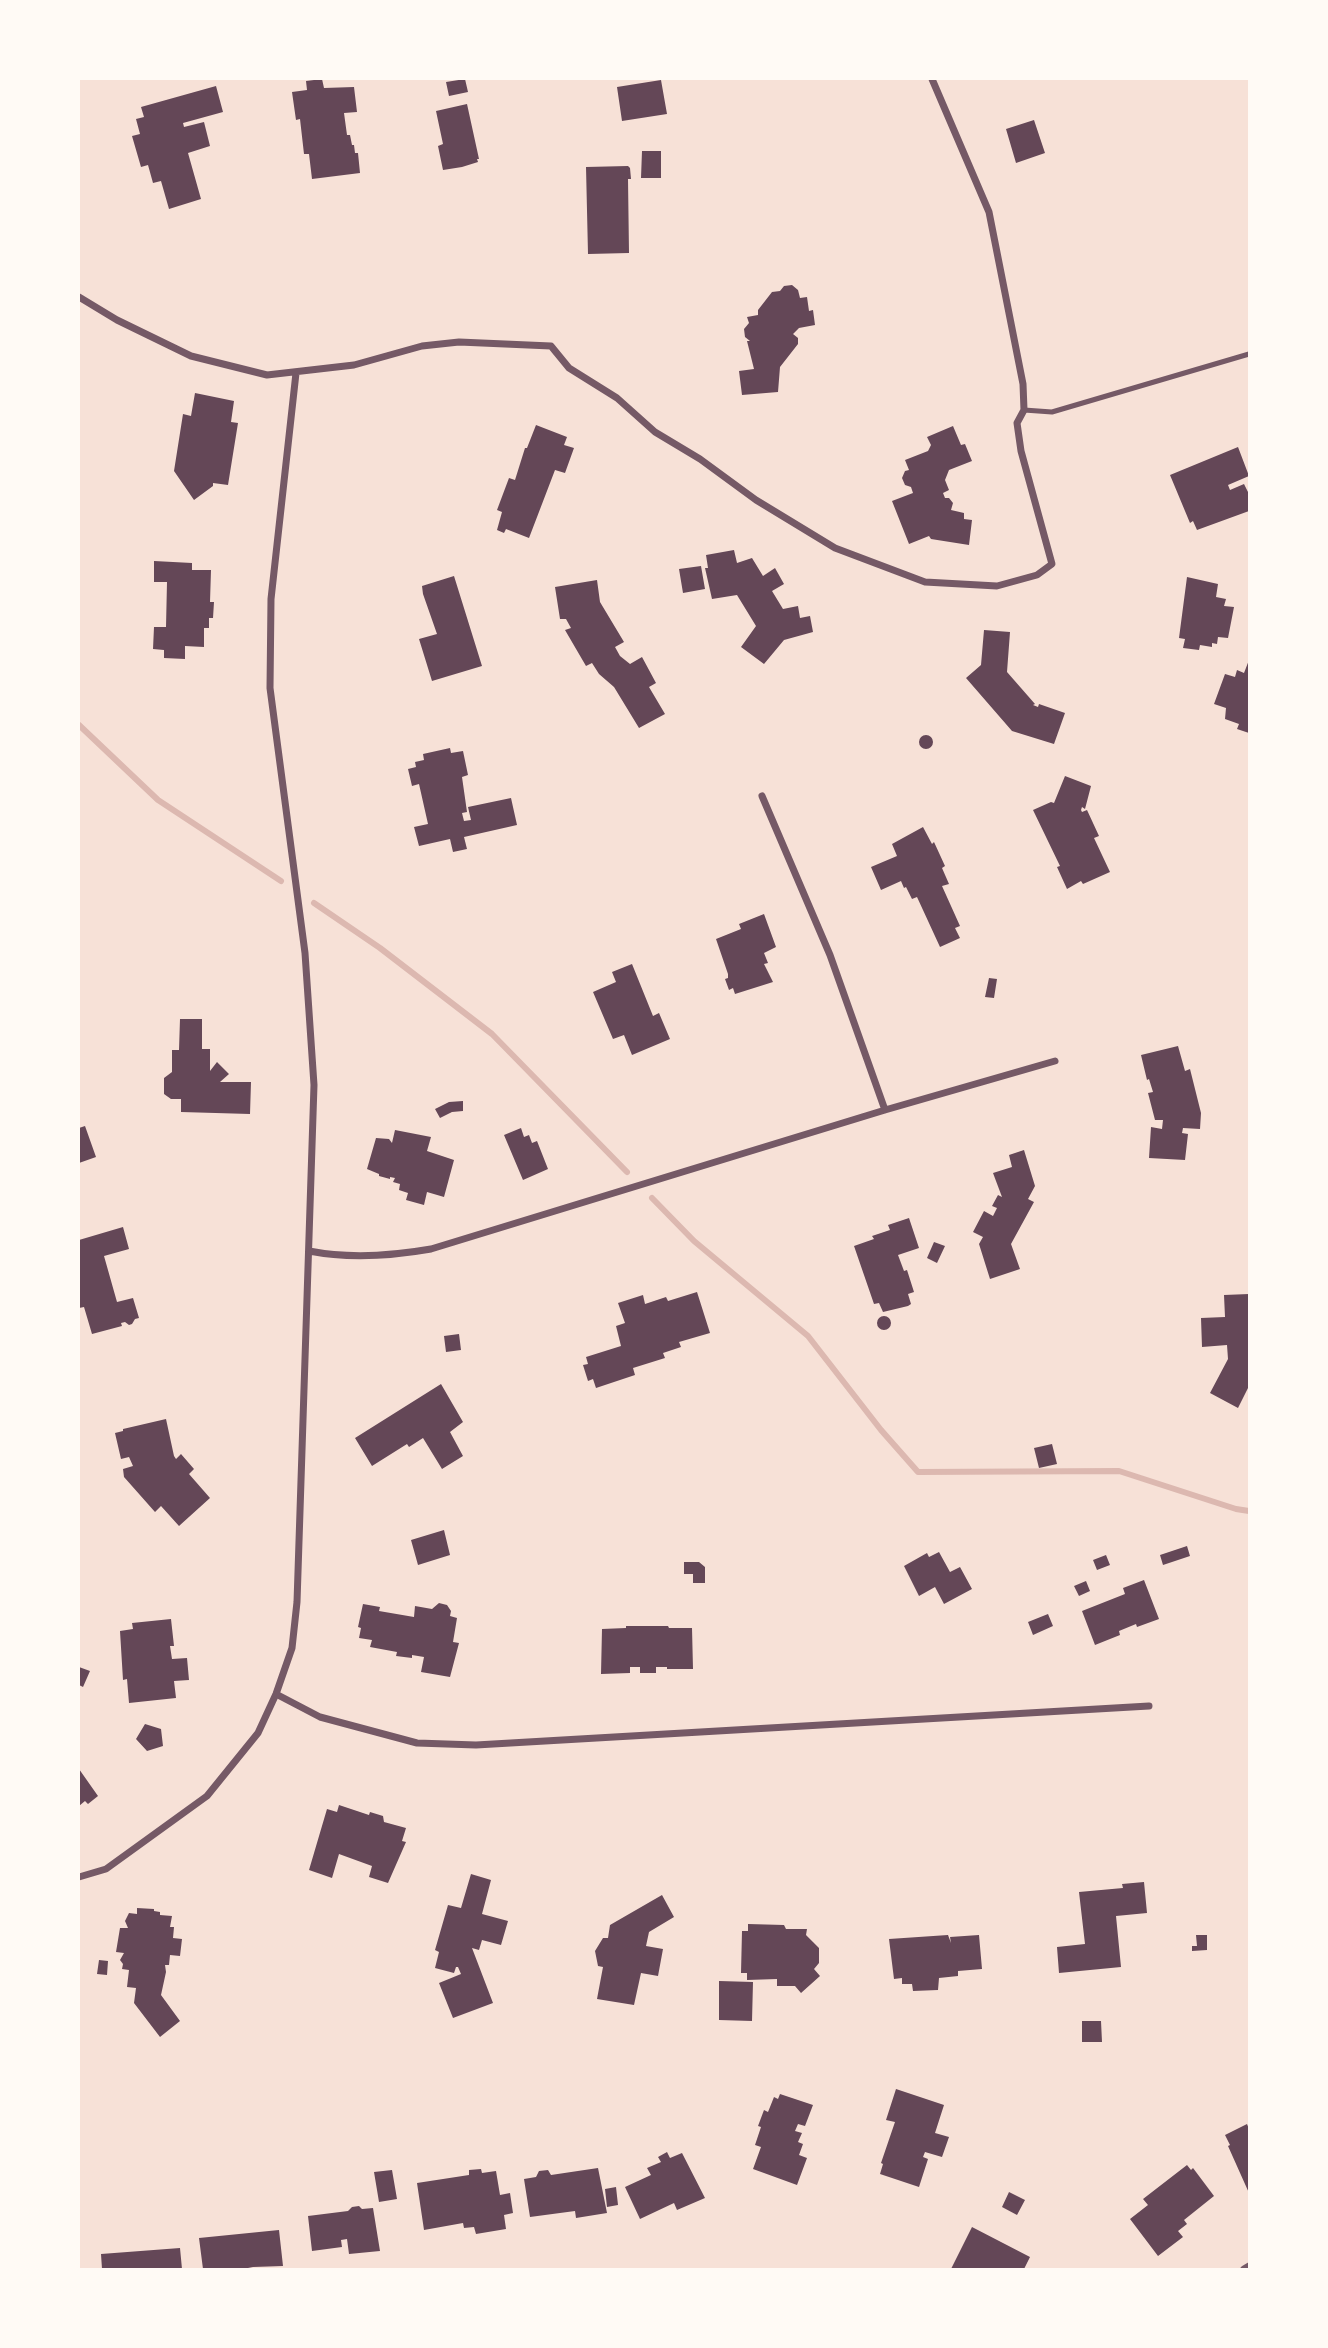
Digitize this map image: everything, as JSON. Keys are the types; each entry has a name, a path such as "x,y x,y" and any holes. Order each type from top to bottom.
{"street":[{"path":"79,297 117,320 191,356 267,374 354,365 422,345 459,342 551,346 569,368 617,398 655,432 700,458 756,500 835,548 925,582 997,586 1037,575 1052,564 1021,451 1017,423 1024,410 1023,384 989,212 932,79"},
{"path":"79,1877 106,1869 206,1796 258,1733 276,1694 292,1648 297,1602 314,1085 306,966 270,688 271,599 296,373"},
{"path":"762,796 830,955 885,1110"},
{"path":"309,1251 331,1255 394,1255 431,1249 885,1110 1055,1061"},
{"path":"276,1694 320,1717 417,1743 476,1745 1149,1706"},
{"path":"1244,2269 1249,2266"}],"lane":[{"path":"1024,410 1052,412 1249,354"}],"building":[{"path":"322,79 324,88 354,87 357,112 344,113 347,135 350,135 355,153 358,153 360,173 312,179 309,154 304,154 300,119 296,120 292,92 307,90 306,81"},
{"path":"465,79 468,92 449,96 446,82"},
{"path":"661,80 667,114 622,121 617,87"},
{"path":"216,86 223,112 183,123 184,127 204,122 210,146 188,153 201,199 169,209 161,181 153,183 148,165 141,167 132,136 140,134 136,119 144,117 141,107"},
{"path":"467,104 478,162 443,170 438,146 443,144 436,111"},
{"path":"1034,120 1045,153 1016,163 1006,129"},
{"path":"642,151 661,151 661,178 641,178"},
{"path":"628,166 631,179 628,179 629,253 588,254 586,167"},
{"path":"792,285 798,290 800,298 807,297 809,311 813,310 815,325 799,328 793,334 798,338 798,344 780,367 778,392 742,395 739,371 754,369 747,341 750,341 745,337 744,329 749,323 747,317 758,315 758,310 772,292"},
{"path":"195,393 234,401 231,422 238,423 228,485 213,483 213,486 194,500 174,471 183,414 191,416"},
{"path":"536,425 567,437 564,445 574,448 565,473 555,470 529,538 506,529 504,533 497,530 502,512 497,510 509,478 515,480"},
{"path":"953,426 972,461 949,470 945,480 949,490 943,493 945,498 949,498 953,503 951,510 964,513 964,519 972,520 969,545 931,539 929,536 909,544 892,501 913,493 902,478 905,471 909,470 905,460 928,451 931,445 927,437"},
{"path":"1238,447 1249,476 1228,485 1230,490 1244,484 1249,494 1249,511 1197,530 1193,521 1190,523 1170,475"},
{"path":"734,550 737,563 752,558 763,576 775,568 784,584 772,591 783,609 798,606 800,618 810,616 813,632 784,640 764,664 741,647 756,626 737,595 712,599 705,568 708,568 706,555"},
{"path":"154,561 192,563 192,570 211,570 210,602 214,602 213,618 209,618 209,628 204,628 204,647 185,646 185,659 164,658 164,650 153,649 154,627 166,627 167,582 154,582"},
{"path":"701,566 705,589 683,593 679,569"},
{"path":"454,576 482,666 432,681 419,639 437,634 422,586"},
{"path":"1187,577 1218,584 1216,597 1226,599 1224,606 1234,607 1228,638 1218,637 1217,644 1212,643 1212,647 1200,645 1199,650 1183,648 1185,639 1179,638"},
{"path":"597,580 600,602 624,642 615,647 620,656 630,664 642,657 656,683 649,687 665,714 639,728 614,687 599,674 592,663 586,666 565,630 571,628 566,619 560,619 555,587"},
{"path":"984,630 1010,632 1007,672 1035,704 1033,705 1038,707 1039,704 1065,713 1054,744 1012,731 966,678 981,665"},
{"path":"1249,660 1249,733 1237,729 1239,724 1225,719 1226,708 1214,704 1225,674 1235,677 1237,670 1244,673"},
{"path":"926,735 931,737 931,747 926,749 921,747 919,742 921,737"},
{"path":"450,748 451,753 463,751 468,775 462,777 467,812 462,813 464,821 471,820 468,807 511,798 517,825 464,837 467,849 453,852 450,839 419,846 414,827 428,824 419,784 412,786 408,769 416,767 415,762 424,760 423,754"},
{"path":"1065,776 1091,786 1085,809 1082,807 1081,810 1087,810 1099,836 1094,838 1110,872 1083,884 1081,881 1067,889 1057,867 1060,866 1033,810 1054,803"},
{"path":"923,827 932,844 934,842 945,866 942,868 949,884 942,886 960,926 955,928 960,938 940,947 917,897 912,899 901,881 881,890 871,867 897,856 892,844"},
{"path":"764,914 776,947 764,953 768,963 764,964 773,982 735,994 733,988 729,990 725,979 728,974 716,939 741,929 739,924"},
{"path":"632,964 653,1016 659,1013 670,1039 632,1055 624,1035 613,1039 593,992 616,982 612,972"},
{"path":"989,978 997,979 994,998 985,997"},
{"path":"180,1019 202,1019 202,1049 210,1049 210,1071 217,1062 229,1074 220,1082 251,1082 250,1114 181,1112 181,1099 171,1099 164,1094 164,1078 172,1072 172,1050 179,1050"},
{"path":"1178,1046 1185,1071 1190,1069 1201,1113 1200,1129 1183,1128 1182,1133 1188,1134 1185,1160 1149,1158 1151,1127 1162,1129 1163,1120 1155,1120 1148,1093 1153,1092 1141,1055"},
{"path":"463,1101 463,1111 452,1112 440,1118 435,1109 449,1102"},
{"path":"85,1126 96,1157 79,1163 79,1128"},
{"path":"521,1128 524,1137 529,1135 532,1143 537,1141 548,1169 523,1180 504,1135"},
{"path":"395,1130 431,1137 427,1151 454,1160 444,1197 427,1192 424,1205 406,1200 408,1193 399,1190 400,1184 393,1182 395,1178 379,1176 367,1169 376,1138 389,1139 392,1143"},
{"path":"1024,1150 1035,1186 1028,1199 1034,1202 1011,1244 1020,1269 990,1279 979,1244 983,1237 973,1232 984,1211 993,1216 997,1208 992,1206 998,1195 1002,1197 993,1173 1012,1167 1009,1155"},
{"path":"909,1218 919,1248 898,1255 904,1271 907,1270 914,1292 908,1294 911,1304 883,1312 879,1303 874,1304 854,1246 890,1230 888,1225"},
{"path":"123,1227 129,1249 104,1256 117,1302 133,1298 139,1318 132,1324 121,1323 122,1326 92,1334 84,1307 79,1308 79,1240"},
{"path":"934,1242 945,1246 937,1263 927,1258"},
{"path":"697,1292 710,1333 679,1342 681,1347 663,1353 665,1358 633,1368 635,1375 596,1388 593,1379 588,1381 583,1365 588,1364 586,1357 621,1346 616,1326 625,1323 618,1303 643,1295 645,1304 666,1297 668,1301"},
{"path":"1249,1294 1249,1386 1238,1408 1210,1393 1228,1359 1227,1345 1202,1347 1201,1318 1225,1317 1224,1295"},
{"path":"881,1316 887,1316 891,1323 887,1330 881,1330 877,1326 877,1320"},
{"path":"459,1334 461,1350 446,1352 444,1336"},
{"path":"441,1384 463,1422 450,1432 463,1456 442,1469 423,1438 409,1447 407,1444 372,1466 355,1438"},
{"path":"166,1419 174,1456 176,1459 181,1454 194,1469 189,1474 210,1498 179,1526 161,1506 155,1512 124,1477 123,1469 133,1466 129,1457 121,1459 115,1433"},
{"path":"1052,1444 1057,1464 1039,1468 1034,1448"},
{"path":"444,1530 450,1555 418,1565 411,1540"},
{"path":"1187,1546 1190,1556 1163,1565 1160,1555"},
{"path":"939,1552 950,1572 960,1567 972,1589 944,1604 935,1587 919,1596 904,1566 927,1553 929,1557"},
{"path":"1106,1555 1110,1565 1097,1570 1093,1560"},
{"path":"684,1562 699,1562 705,1567 705,1583 693,1583 693,1574 684,1574"},
{"path":"1144,1580 1159,1619 1137,1627 1136,1624 1119,1631 1120,1635 1095,1645 1082,1611 1125,1594 1123,1588"},
{"path":"1086,1581 1090,1591 1079,1596 1074,1586"},
{"path":"439,1603 447,1605 451,1611 450,1616 457,1618 453,1642 459,1643 450,1677 421,1672 424,1657 396,1656 397,1652 370,1647 372,1640 359,1638 361,1628 358,1627 363,1604 380,1607 379,1611 414,1617 415,1606 432,1609"},
{"path":"1048,1614 1053,1626 1033,1635 1028,1622"},
{"path":"171,1619 174,1646 170,1646 172,1659 187,1658 189,1680 174,1681 176,1698 129,1703 127,1679 123,1680 120,1631 133,1629 132,1623"},
{"path":"626,1626 692,1628 693,1669 656,1667 656,1673 640,1673 640,1667 630,1667 630,1673 601,1674 602,1629"},
{"path":"79,1667 90,1671 83,1687 79,1685"},
{"path":"145,1724 161,1729 163,1746 147,1751 136,1739"},
{"path":"79,1769 98,1796 88,1804 85,1801 79,1806"},
{"path":"339,1805 369,1815 370,1812 383,1816 384,1822 406,1828 402,1841 406,1842 388,1883 369,1877 372,1866 339,1854 332,1878 309,1870 327,1809 337,1812"},
{"path":"471,1874 491,1880 482,1914 508,1921 501,1945 482,1940 479,1950 472,1948 493,2003 453,2018 439,1983 461,1974 458,1967 454,1973 435,1968 439,1952 435,1950 448,1905 461,1908"},
{"path":"1144,1882 1147,1913 1116,1916 1121,1967 1059,1973 1057,1947 1085,1944 1079,1892 1123,1888 1122,1884"},
{"path":"662,1895 674,1917 649,1932 646,1946 663,1949 658,1976 641,1973 634,2005 597,1999 603,1967 598,1966 595,1951 603,1938 608,1938 610,1925"},
{"path":"137,1908 154,1909 160,1912 160,1915 172,1916 170,1927 174,1927 173,1938 182,1939 180,1956 170,1955 169,1965 165,1965 161,1995 180,2021 160,2037 134,2003 136,1988 127,1987 129,1970 122,1969 120,1960 124,1953 116,1952 120,1928 128,1928 125,1921 129,1913 137,1914"},
{"path":"748,1924 807,1929 806,1935 819,1948 819,1963 814,1969 820,1976 801,1993 795,1986 777,1986 777,1979 747,1980 747,1973 741,1973 742,1931 748,1931"},
{"path":"948,1935 951,1943 950,1937 979,1935 982,1969 958,1971 958,1976 939,1978 938,1990 913,1991 912,1984 902,1984 902,1978 894,1979 889,1939"},
{"path":"1196,1935 1207,1935 1207,1950 1192,1951 1192,1946 1197,1946"},
{"path":"99,1960 108,1961 107,1975 97,1974"},
{"path":"719,1981 753,1982 752,2021 719,2020"},
{"path":"1082,2021 1101,2021 1102,2042 1082,2042"},
{"path":"896,2089 944,2105 935,2133 949,2137 942,2157 925,2152 923,2157 928,2159 919,2187 880,2174 895,2122 886,2120"},
{"path":"780,2094 813,2105 805,2126 798,2124 795,2131 802,2133 798,2142 803,2144 799,2155 807,2158 797,2185 753,2169 761,2147 755,2145 761,2127 758,2126 764,2110 768,2112 774,2097 778,2099"},
{"path":"1247,2124 1249,2129 1249,2193 1225,2135"},
{"path":"667,2152 670,2158 682,2153 705,2198 677,2210 674,2203 640,2219 625,2187 651,2175 647,2168 661,2162 658,2157"},
{"path":"1187,2165 1191,2170 1193,2168 1214,2196 1184,2220 1187,2224 1178,2231 1183,2237 1158,2256 1130,2219 1148,2205 1143,2199"},
{"path":"598,2168 607,2213 576,2218 575,2211 530,2217 524,2179 536,2177 539,2171 548,2170 551,2175"},
{"path":"481,2169 482,2173 496,2171 500,2195 510,2193 513,2213 504,2215 506,2229 476,2234 474,2227 464,2228 463,2223 424,2230 417,2183 469,2175 469,2170"},
{"path":"392,2170 397,2199 379,2202 374,2172"},
{"path":"616,2187 618,2205 607,2207 605,2189"},
{"path":"1009,2192 1025,2200 1017,2215 1002,2207"},
{"path":"359,2206 362,2209 373,2208 380,2251 349,2254 347,2239 341,2240 342,2247 312,2251 308,2216 348,2211"},
{"path":"972,2227 1030,2257 1024,2269 951,2269"},
{"path":"279,2230 283,2266 203,2269 199,2238"},
{"path":"180,2248 182,2269 102,2269 101,2254"}],"waterway":[{"path":"79,725 158,800 281,881"},
{"path":"314,903 380,948 492,1034 627,1172"},
{"path":"652,1198 694,1241 808,1336 881,1430 918,1472 1119,1471 1249,1511"}]}
